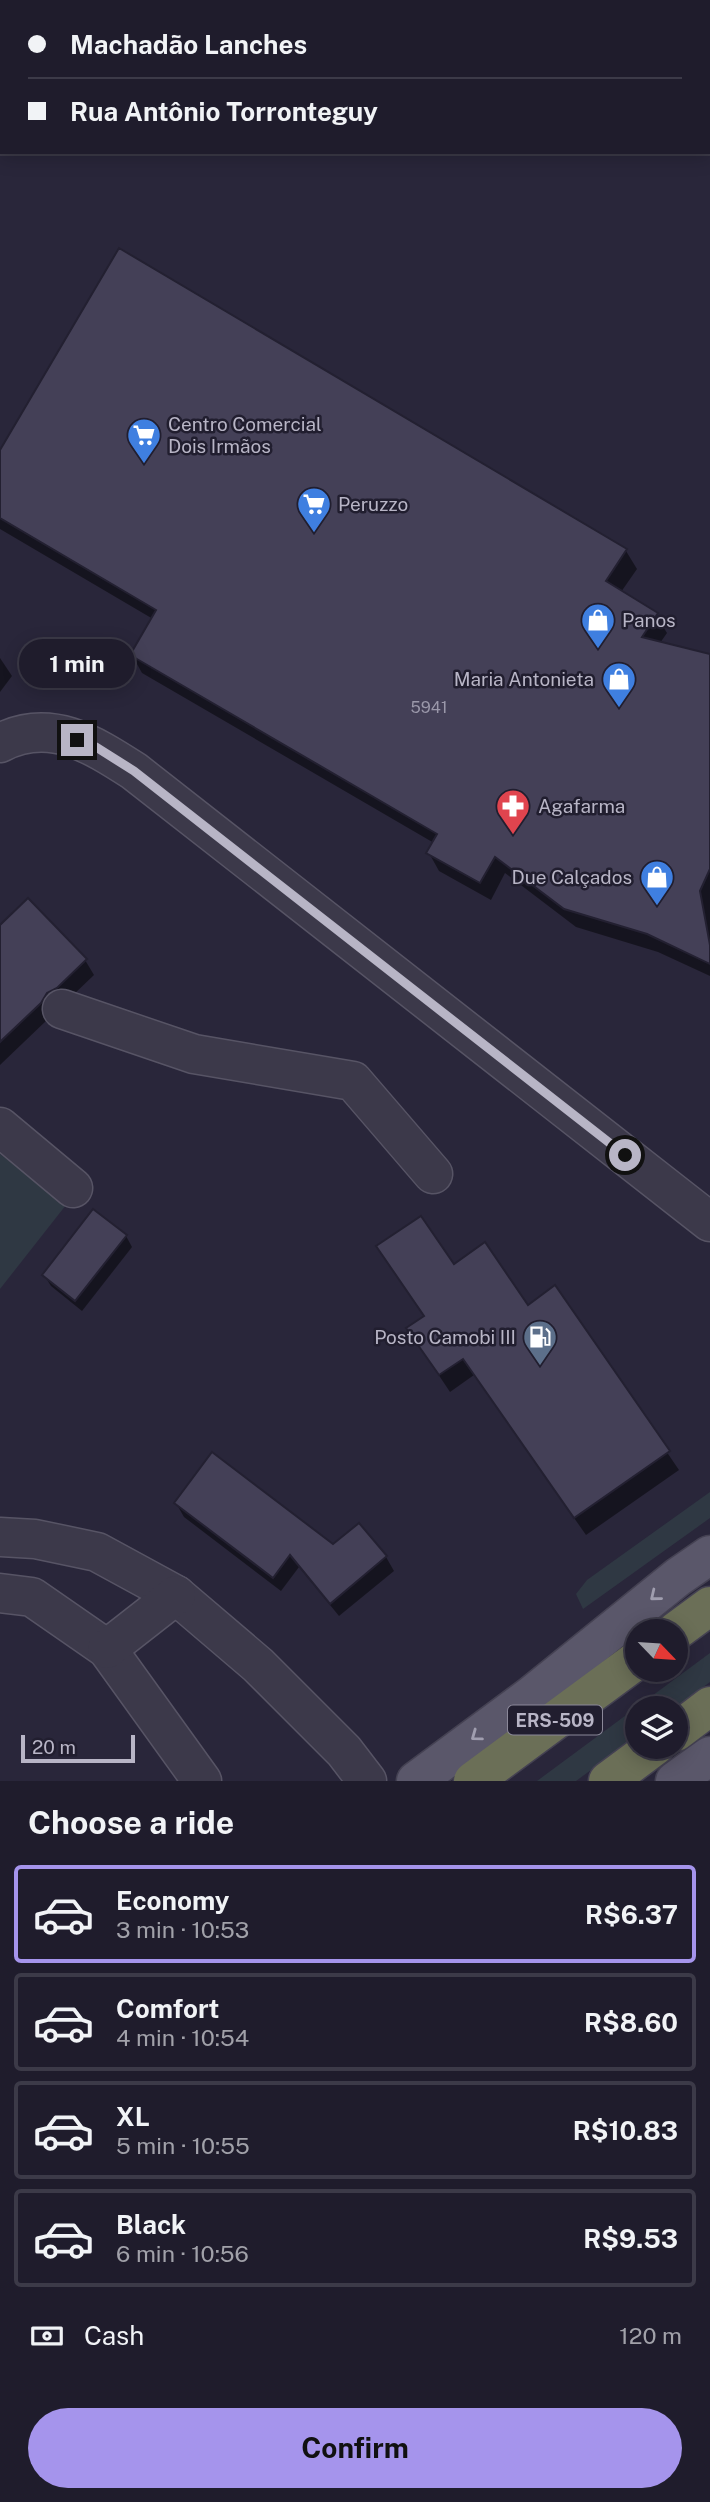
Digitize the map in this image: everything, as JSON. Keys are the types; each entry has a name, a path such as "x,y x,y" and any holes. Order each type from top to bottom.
{"highway":[{"path":"688,1623 710,1606"},
{"name":"ERS-509","path":"473,1781 625,1669"},
{"path":"688,1722 710,1706"},
{"path":"608,1781 638,1759"}],"main road":[{"name":"ERS-509","path":"416,1781 532,1695 678,1577 710,1555"},
{"path":"675,1781 710,1756"}],"street":[{"path":"0,743 30,732 59,733 96,747 134,771 710,1222"},
{"path":"62,1009 194,1054 353,1081 433,1174"},
{"path":"0,1127 73,1188"},
{"path":"0,1537 35,1539 97,1552 176,1595 258,1665 344,1751 367,1781"},
{"path":"0,1593 32,1597 107,1649 202,1781"},
{"path":"107,1649 176,1595"}],"shaded area":[{"path":"0,1154 66,1205 0,1289"},
{"path":"710,1492 710,1518 583,1609 576,1594 587,1580"},
{"path":"710,1653 710,1682 688,1698 688,1696 652,1696 671,1682 688,1682 688,1669"},
{"path":"625,1716 625,1745 576,1781 537,1781"}],"building":[{"name":"Peruzzo","path":"119,248 627,549 606,581 658,613 642,637 710,654 710,869 700,891 710,945 710,964 647,934 564,909 495,857 480,883 426,853 437,834 130,655 156,610 0,518 0,450"},
{"path":"28,898 87,959 57,988 47,993 41,1003 0,1042 0,925"},
{"path":"93,1209 127,1235 75,1301 42,1275"},
{"name":"Posto Camobi III","path":"421,1216 454,1264 485,1242 528,1305 555,1285 670,1451 574,1518 463,1359 439,1375 406,1328 424,1316 376,1246"},
{"path":"212,1452 333,1544 359,1523 387,1556 330,1604 290,1555 273,1578 174,1503"}],"place":[{"name":"Centro Comercial Dois Irmãos","path":"144,465"},
{"name":"Peruzzo","path":"314,534"},
{"name":"Panos","path":"598,650"},
{"name":"Maria Antonieta","path":"619,709"},
{"name":"Agafarma","path":"513,836"},
{"name":"Due Calçados","path":"657,907"},
{"name":"Posto Camobi III","path":"540,1367"}],"route":[{"path":"77,740 96,747 134,771 625,1155"}]}
